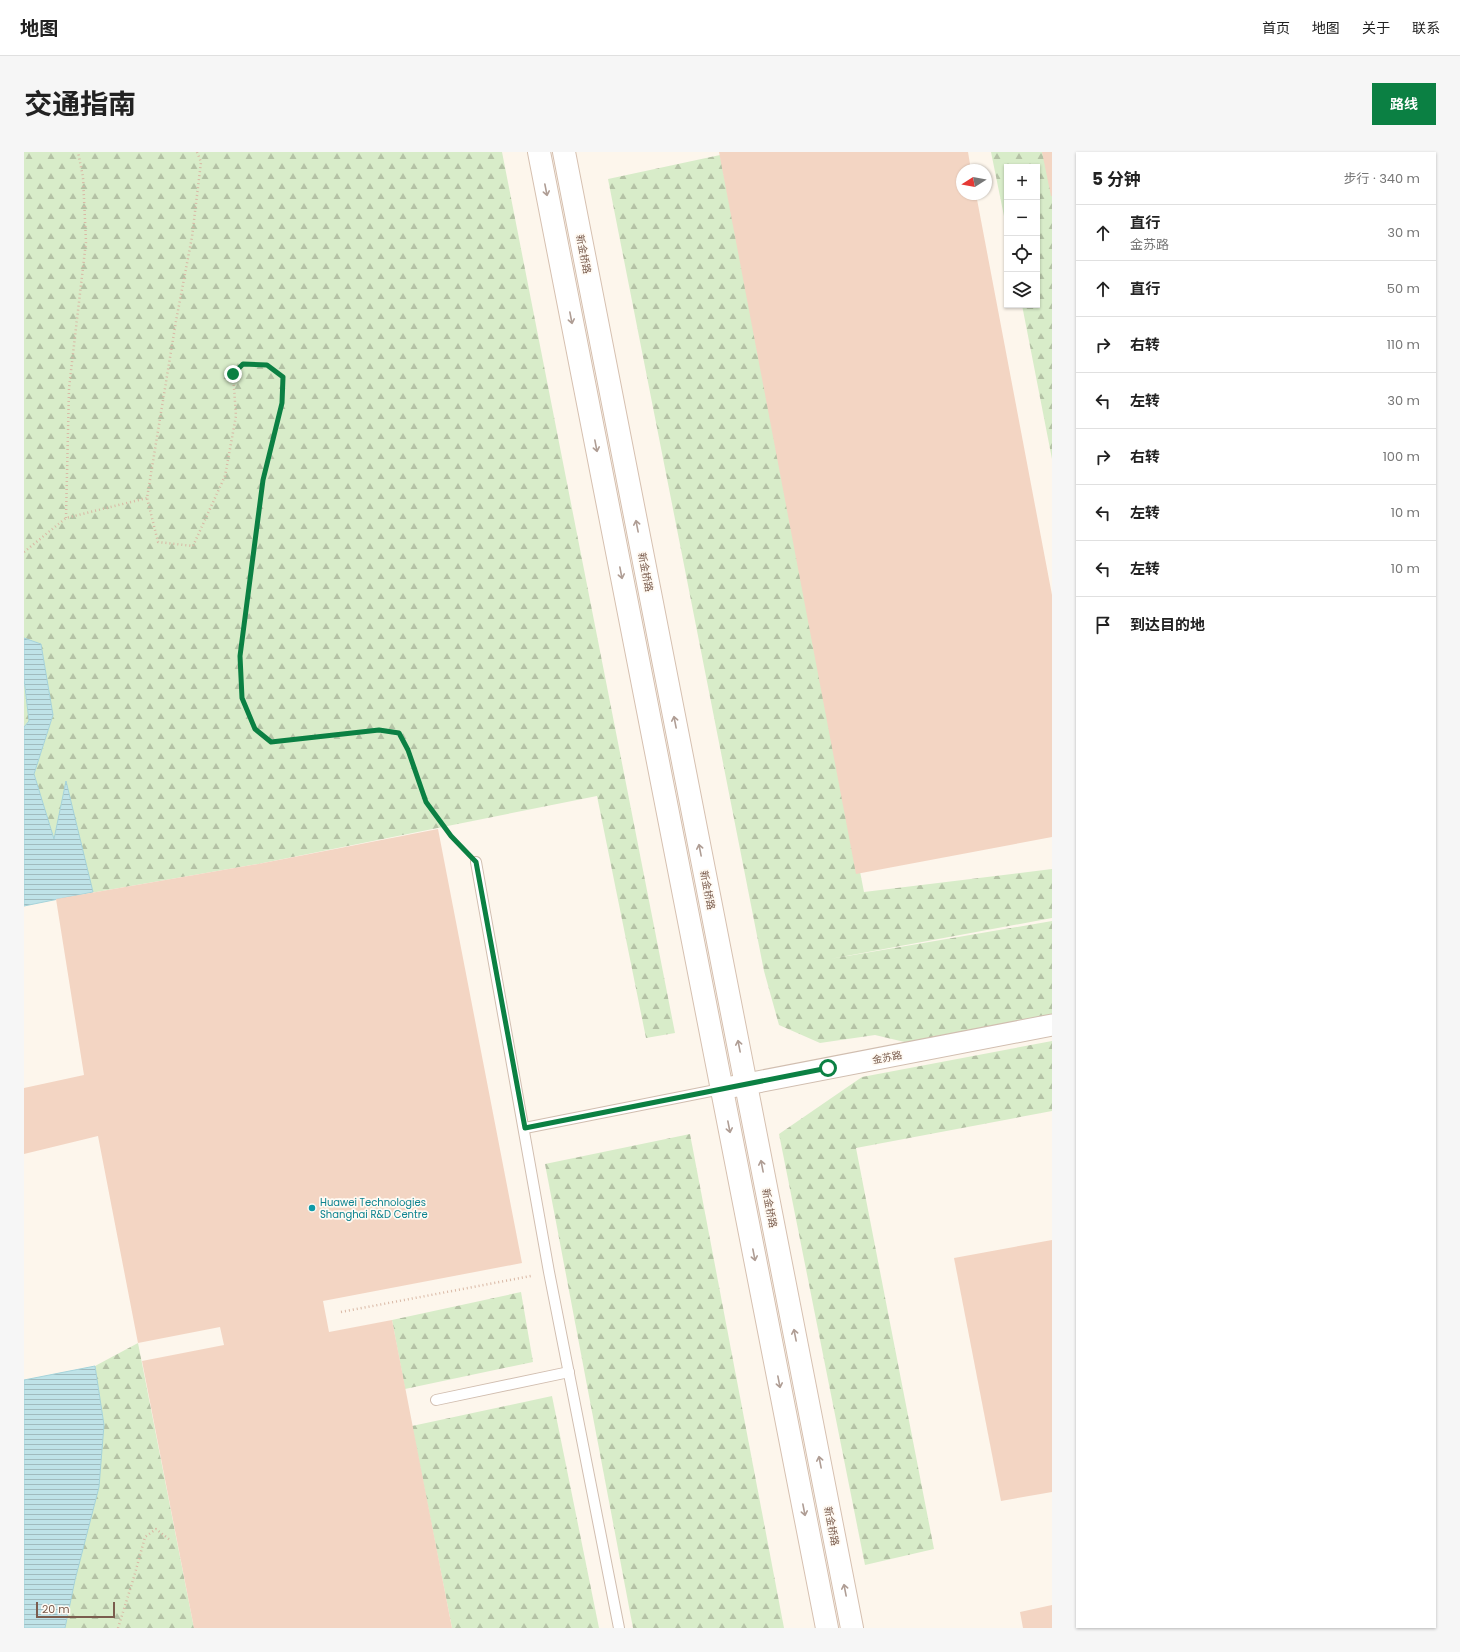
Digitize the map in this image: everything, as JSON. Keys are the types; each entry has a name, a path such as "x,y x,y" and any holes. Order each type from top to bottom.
{"street":[{"path":"539,152 827,1628"},
{"name":"新金桥路","path":"564,152 852,1628"},
{"name":"金苏路","path":"721,1089 1052,1025"}],"lane":[{"path":"476,862 525,1128 549,1272 619,1628"},
{"path":"525,1128 721,1089"},
{"path":"436,1400 569,1372"}],"path":[{"path":"66,518 69,388 86,242 83,177 78,152"},
{"path":"198,152 201,162 192,237 176,321 147,498 158,542 194,546 225,476 236,416 233,374 243,364 267,365 283,377 282,403 263,480 240,656 242,698 255,729 271,742 379,730 399,733 408,750 426,802 451,836 476,862"},
{"path":"24,552 66,518 147,498"},
{"path":"340,1312 549,1272"},
{"path":"118,1628 145,1537 156,1529 170,1540"}],"green space":[{"path":"24,152 502,152 675,1033 646,1038 597,796 258,864 56,899 92,892 66,782 54,840 34,774 53,715 41,644 24,638"},
{"path":"991,152 1044,152 1052,194 1052,459 1023,308 1040,308 1040,164 1004,164 1004,216"},
{"path":"720,155 864,892 1052,869 1052,918 830,959 1052,921 1052,1025 930,1048 875,1035 820,1043 779,1025 764,971 608,179"},
{"path":"24,679 29,721 24,727"},
{"path":"1052,1041 1052,1111 856,1148 934,1549 865,1565 779,1134 862,1077"},
{"path":"690,1134 784,1628 633,1628 545,1164"},
{"path":"521,1292 533,1362 405,1389 392,1320"},
{"path":"138,1343 194,1628 65,1628 104,1425 95,1366"},
{"path":"552,1396 599,1628 452,1628 412,1426"}],"water":[{"path":"24,638 41,644 53,715 34,774 54,839 66,781 93,892 24,906 24,727 29,721 24,679"},
{"path":"95,1366 104,1425 99,1487 75,1580 65,1628 24,1628 24,1380"}],"building":[{"path":"719,152 968,152 970,164 956,164 956,200 977,200 1052,595 1052,837 856,874"},
{"path":"1042,152 1052,152 1052,196 1051,196"},
{"name":"Huawei Technologies Shanghai R&D Centre","path":"438,829 522,1263 323,1301 329,1332 392,1320 452,1628 194,1628 142,1361 224,1345 220,1327 138,1343 98,1136 24,1154 24,1088 84,1075 56,899 258,864"},
{"path":"1052,1240 1052,1492 1001,1501 954,1258"},
{"path":"1052,1605 1052,1628 1023,1628 1020,1612"}],"place":[{"name":"Huawei Technologies Shanghai R&D Centre","path":"312,1208"}],"route":[{"path":"233,374 243,364 267,365 283,377 282,403 263,480 240,656 242,698 255,729 271,742 379,730 399,733 408,750 426,802 451,836 476,862 525,1128 828,1068"}]}
